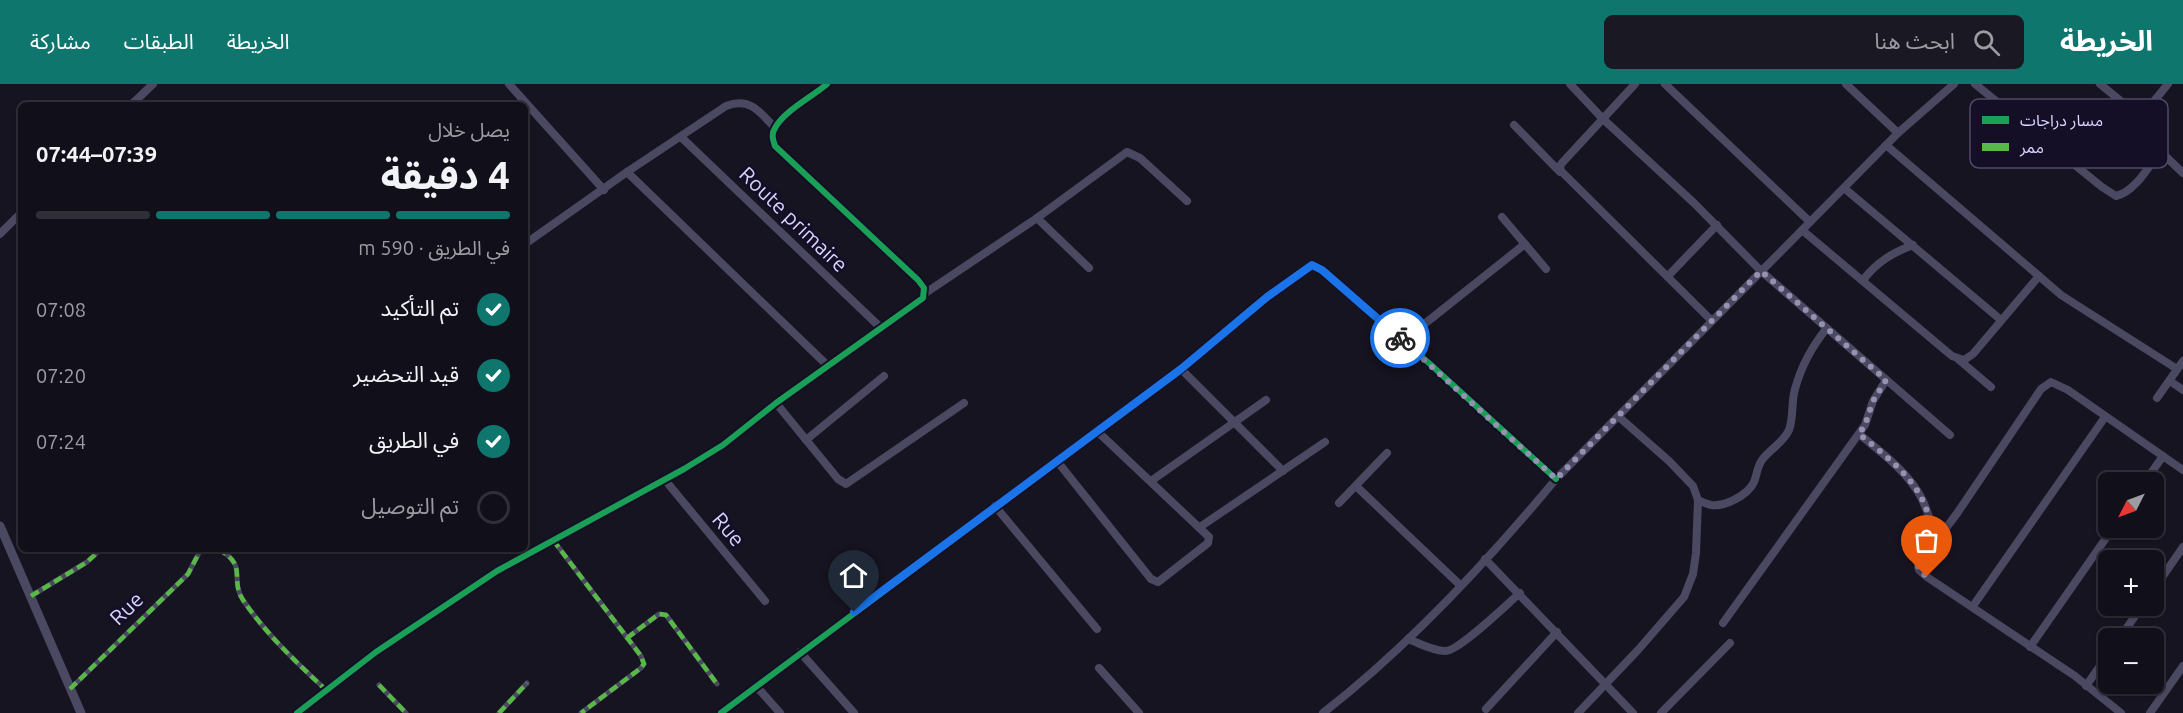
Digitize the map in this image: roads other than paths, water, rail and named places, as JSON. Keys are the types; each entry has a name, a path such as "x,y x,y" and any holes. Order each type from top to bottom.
{"street":[{"path":"134,102 153,84"},
{"path":"509,84 525,102"},
{"path":"827,84 782,119 772,135 775,146 783,156 918,280 924,288 924,294"},
{"path":"1570,84 1603,119 1717,225 1761,271 1950,435"},
{"path":"1565,177 1560,166 1635,84"},
{"path":"1665,84 1810,222"},
{"path":"1846,84 1898,133"},
{"path":"1324,713 1363,682 1408,639 1521,521 1556,479 1898,133 1954,84"},
{"path":"1975,84 1993,99"},
{"path":"2100,84 2118,99"},
{"path":"2155,99 2168,84"},
{"path":"528,242 726,106 738,102 748,104 761,113 775,128"},
{"path":"528,105 604,190"},
{"path":"1514,125 1712,321"},
{"name":"Route primaire","path":"681,137 881,328"},
{"path":"1886,145 2061,295 2177,369"},
{"path":"297,713 443,606 497,571 665,480 723,445 776,403 918,303 924,294 1037,218 1127,152 1140,158 1186,201"},
{"path":"2168,159 2183,173"},
{"path":"2078,168 2110,194 2116,196 2130,189 2147,168"},
{"path":"627,172 828,366"},
{"path":"1844,188 2001,320"},
{"path":"0,234 18,216"},
{"path":"1502,217 1545,269"},
{"path":"1037,218 1089,268"},
{"path":"1668,276 1717,225"},
{"path":"1802,230 1991,387"},
{"path":"1403,341 1525,244"},
{"path":"1863,280 1887,256 1913,245"},
{"path":"721,713 1181,369 1280,286 1314,265 1403,341 1556,479"},
{"path":"1957,358 1964,360 1973,354 2039,276"},
{"path":"1698,500 1713,505 1727,502 1743,494 1753,483 1762,460 1789,430 1794,390 1815,343 1827,328"},
{"path":"2157,398 2183,361"},
{"path":"1181,369 1283,471"},
{"path":"806,440 884,376"},
{"path":"1723,623 1859,434 1865,425 1873,401 1886,380"},
{"path":"2170,381 2183,390"},
{"path":"2121,713 2075,676 1933,581 1918,568 2046,384 2051,382 2062,387 2183,470"},
{"path":"1151,481 1266,400"},
{"path":"776,403 838,479 846,484 964,403"},
{"path":"1578,713 1678,604 1689,586 1696,553 1698,500 1693,486 1619,417"},
{"path":"1973,606 2105,417"},
{"path":"1057,461 1155,581 1162,579 1208,543 1209,537 1098,432"},
{"path":"1859,434 1916,489 1923,500 1937,539"},
{"path":"1200,527 1325,442"},
{"path":"1339,503 1387,453"},
{"path":"2152,472 2163,456"},
{"name":"Rue","path":"665,480 765,600"},
{"path":"1356,486 1460,585"},
{"path":"995,507 1097,629"},
{"path":"0,526 81,713"},
{"path":"2030,647 2105,538"},
{"path":"553,540 644,664 581,713"},
{"path":"2164,575 2183,547"},
{"path":"31,596 87,562 98,552"},
{"name":"Rue","path":"70,688 188,574 199,552"},
{"path":"222,552 237,566 239,592 252,612 280,645 326,690"},
{"path":"1485,559 1633,713"},
{"path":"1408,639 1438,650 1450,650 1465,641 1520,593"},
{"path":"627,638 659,614 666,615 717,684"},
{"path":"1486,710 1557,632"},
{"path":"1661,713 1730,643"},
{"path":"800,652 854,713"},
{"path":"2150,713 2183,666"},
{"path":"1099,668 1139,713"},
{"path":"2086,686 2098,669"},
{"path":"499,713 527,682"},
{"path":"379,685 406,713"},
{"path":"757,687 780,713"}]}
